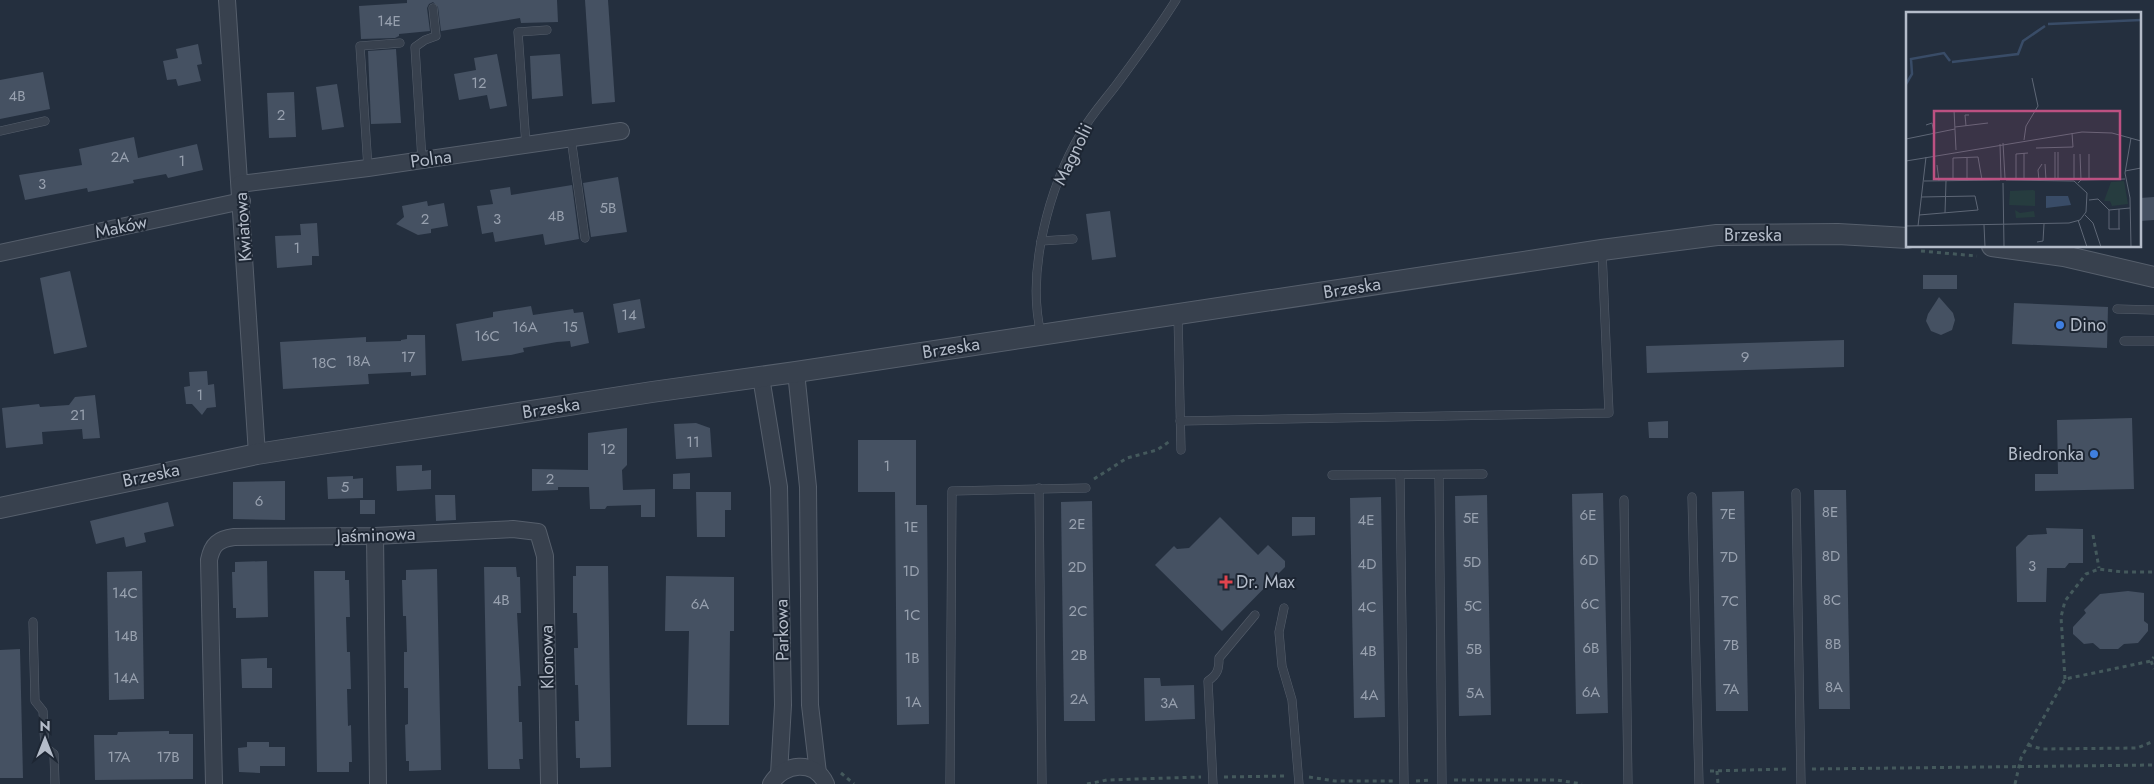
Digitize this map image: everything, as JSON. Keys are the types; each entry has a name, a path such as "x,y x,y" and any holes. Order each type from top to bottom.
{"street":[{"name":"Kwiatowa","path":"227,0 242,201 257,454"},
{"name":"Polna","path":"240,184 368,168 620,131"},
{"name":"Maków","path":"0,254 242,201"},
{"name":"Brzeska","path":"0,508 257,454 652,392 1178,315 1602,250 1717,235 1838,234 1906,243"},
{"path":"1985,251 2064,256 2154,275"},
{"name":"Parkowa","path":"796,372 808,487 810,704 822,779"},
{"name":"Parkowa","path":"761,377 779,487 783,705 775,779"},
{"path":"779,487 808,487"},
{"name":"Jaśminowa","path":"214,784 210,560 211,550 215,544 223,538 234,537 375,536 513,529 538,532"},
{"name":"Klonowa","path":"538,532 545,556 549,784"},
{"path":"375,536 378,784"},
{"path":"782,648 809,648"},
{"path":"775,779 794,766 803,766 822,779"}],"lane":[{"name":"Magnolii","path":"1041,334 1038,322 1037,288 1041,241 1064,165 1081,132 1176,0"},
{"path":"422,160 415,47 425,40 436,36 433,8"},
{"path":"526,145 518,32 547,30"},
{"path":"368,168 360,46 400,43"},
{"path":"0,131 45,121"},
{"path":"571,138 585,238"},
{"path":"1041,241 1073,239"},
{"path":"1180,422 1609,413 1602,250"},
{"path":"2117,309 2154,310"},
{"path":"1178,315 1181,450"},
{"path":"2124,341 2154,341"},
{"path":"1332,474 1483,474"},
{"path":"1400,474 1404,782"},
{"path":"1439,475 1442,782"},
{"path":"1039,488 1042,784"},
{"path":"950,784 952,491 1086,488"},
{"path":"1796,493 1801,784"},
{"path":"1692,497 1699,784"},
{"path":"1624,500 1628,784"},
{"path":"1284,608 1279,632 1282,666 1292,700 1299,780"},
{"path":"1213,780 1208,681 1219,670 1218,658 1255,615"},
{"path":"33,622 35,701 43,711 45,747 54,754 55,784"}],"path":[{"path":"1955,248 1985,251"},
{"path":"1086,488 1095,477 1126,458 1157,450 1180,433"},
{"path":"2093,535 2099,569"},
{"path":"2016,784 2021,758 2065,679 2061,617 2066,601 2086,574 2099,569 2123,572 2154,572"},
{"path":"2065,679 2153,659 2154,670"},
{"path":"2028,745 2042,748 2137,748 2154,741"},
{"path":"1699,771 2154,765"},
{"path":"837,770 854,784"},
{"path":"1717,771 1718,784"},
{"path":"1087,784 1107,780 1442,782 1557,780 1582,784"}],"building":[{"path":"407,0 557,0 558,22 521,23 520,18 441,31 438,7 433,2 427,8 430,31 399,34 395,38 361,39 359,6 407,3"},
{"path":"585,0 608,0 615,102 592,104"},
{"path":"198,44 202,64 197,65 201,81 178,86 176,79 167,80 163,61 178,58 176,49"},
{"path":"396,49 401,123 371,124 368,51"},
{"path":"497,54 507,106 490,109 487,95 459,100 454,74 476,70 474,58"},
{"path":"560,54 563,96 532,99 530,56"},
{"path":"43,72 50,109 0,119 0,80"},
{"path":"337,84 344,127 322,130 316,87"},
{"path":"294,92 296,137 269,138 267,93"},
{"path":"134,137 138,158 197,144 203,170 168,178 166,174 133,180 134,183 88,192 87,188 25,200 19,175 82,165 79,149"},
{"path":"618,177 627,232 591,237 583,183"},
{"path":"572,185 579,239 545,245 543,234 495,242 493,232 482,234 477,206 493,204 490,190 510,187 511,195"},
{"path":"2154,197 2154,220 2142,221 2142,198"},
{"path":"427,201 428,206 444,203 448,226 431,229 431,233 418,235 396,224 404,217 402,206"},
{"path":"1110,211 1116,257 1092,260 1086,214"},
{"path":"317,223 319,256 312,256 312,265 277,268 275,236 301,235 300,224"},
{"path":"70,271 87,347 54,354 40,278"},
{"path":"1923,275 1957,275 1957,289 1923,289"},
{"path":"1939,297 1953,313 1955,320 1952,330 1941,335 1931,331 1926,321 1928,314"},
{"path":"640,299 645,328 618,333 613,304"},
{"name":"Dino","path":"2014,303 2108,307 2107,348 2012,344"},
{"path":"531,306 533,315 573,309 574,313 583,312 589,343 571,347 570,341 557,342 523,348 524,352 511,355 462,361 456,324 493,317 493,312"},
{"path":"407,335 425,335 426,375 411,376 411,372 368,374 369,384 283,389 280,342 366,337 366,342 401,341 407,339"},
{"path":"1844,340 1844,367 1647,373 1646,346"},
{"path":"207,371 208,385 214,384 216,407 207,408 202,415 192,404 186,404 184,387 190,386 189,372"},
{"path":"95,395 100,438 83,439 82,429 42,432 43,444 6,448 2,408 39,404 40,407 69,405 75,397"},
{"path":"2132,418 2134,489 2035,491 2035,474 2058,474 2057,420"},
{"path":"1668,421 1668,438 1649,438 1648,422"},
{"path":"696,423 710,428 712,457 676,459 674,424"},
{"path":"627,428 627,465 622,470 623,490 655,489 655,517 641,517 641,505 607,506 605,509 590,509 589,487 558,487 558,490 532,491 532,469 588,470 588,433"},
{"path":"858,440 916,440 916,505 927,505 929,724 897,725 895,492 858,492"},
{"path":"422,465 422,471 431,470 431,489 397,491 396,466"},
{"path":"690,473 690,489 673,489 673,474"},
{"path":"353,476 353,479 363,478 363,498 328,499 327,477"},
{"path":"285,481 285,520 233,519 233,482"},
{"path":"1814,490 1846,490 1850,709 1819,709"},
{"path":"1744,491 1748,711 1716,711 1712,492"},
{"path":"696,492 731,492 731,510 725,510 725,537 697,537"},
{"path":"1603,493 1608,713 1576,714 1572,494"},
{"path":"435,495 455,495 456,520 436,521"},
{"path":"1487,495 1491,715 1459,716 1455,496"},
{"path":"1381,497 1385,717 1354,718 1350,498"},
{"path":"360,500 375,500 375,514 360,514"},
{"path":"1092,501 1095,721 1064,721 1061,502"},
{"path":"168,502 174,526 144,533 146,542 126,547 124,537 96,544 90,521"},
{"path":"1220,517 1258,555 1268,545 1285,561 1285,567 1222,631 1155,565 1174,546 1177,549 1189,548"},
{"path":"1292,517 1315,517 1315,535 1292,536"},
{"path":"2046,528 2083,529 2083,563 2069,563 2065,568 2047,568 2046,602 2017,602 2016,547 2028,535 2047,534"},
{"path":"267,561 268,617 236,618 236,608 233,608 232,572 235,572 235,562"},
{"path":"576,566 608,566 611,767 580,768 580,758 576,758 575,721 579,721 578,685 575,685 574,648 578,648 577,613 573,613 573,576 576,576"},
{"path":"484,567 516,567 517,577 520,577 521,613 517,613 521,686 518,686 519,722 522,722 523,759 519,759 520,769 488,769"},
{"path":"437,569 441,770 409,771 409,761 406,761 405,725 408,724 408,688 404,688 404,652 407,652 406,616 403,616 402,580 406,580 406,570"},
{"path":"142,571 144,699 109,700 107,572"},
{"path":"314,571 345,571 345,580 349,580 350,617 346,617 347,652 350,652 351,689 347,689 348,726 351,725 352,762 349,762 349,772 317,772"},
{"path":"666,576 734,577 734,631 730,631 729,725 687,725 689,631 665,631"},
{"path":"2128,591 2144,593 2144,621 2148,624 2148,631 2138,643 2124,644 2118,649 2100,649 2093,643 2084,644 2073,634 2073,627 2086,613 2084,610 2100,594"},
{"path":"20,649 23,778 0,778 0,650"},
{"path":"267,658 267,668 272,668 272,688 242,688 241,659"},
{"path":"1144,678 1160,678 1161,686 1194,685 1195,719 1145,721"},
{"path":"169,731 169,734 193,734 193,779 95,780 94,735 117,735 118,732"},
{"path":"247,742 269,742 269,747 285,747 285,766 260,766 260,773 239,772 238,748 247,747"}],"place":[{"name":"Dino","path":"2060,325"},
{"name":"Biedronka","path":"2094,454"},
{"name":"Dr. Max","path":"1226,582"}]}
